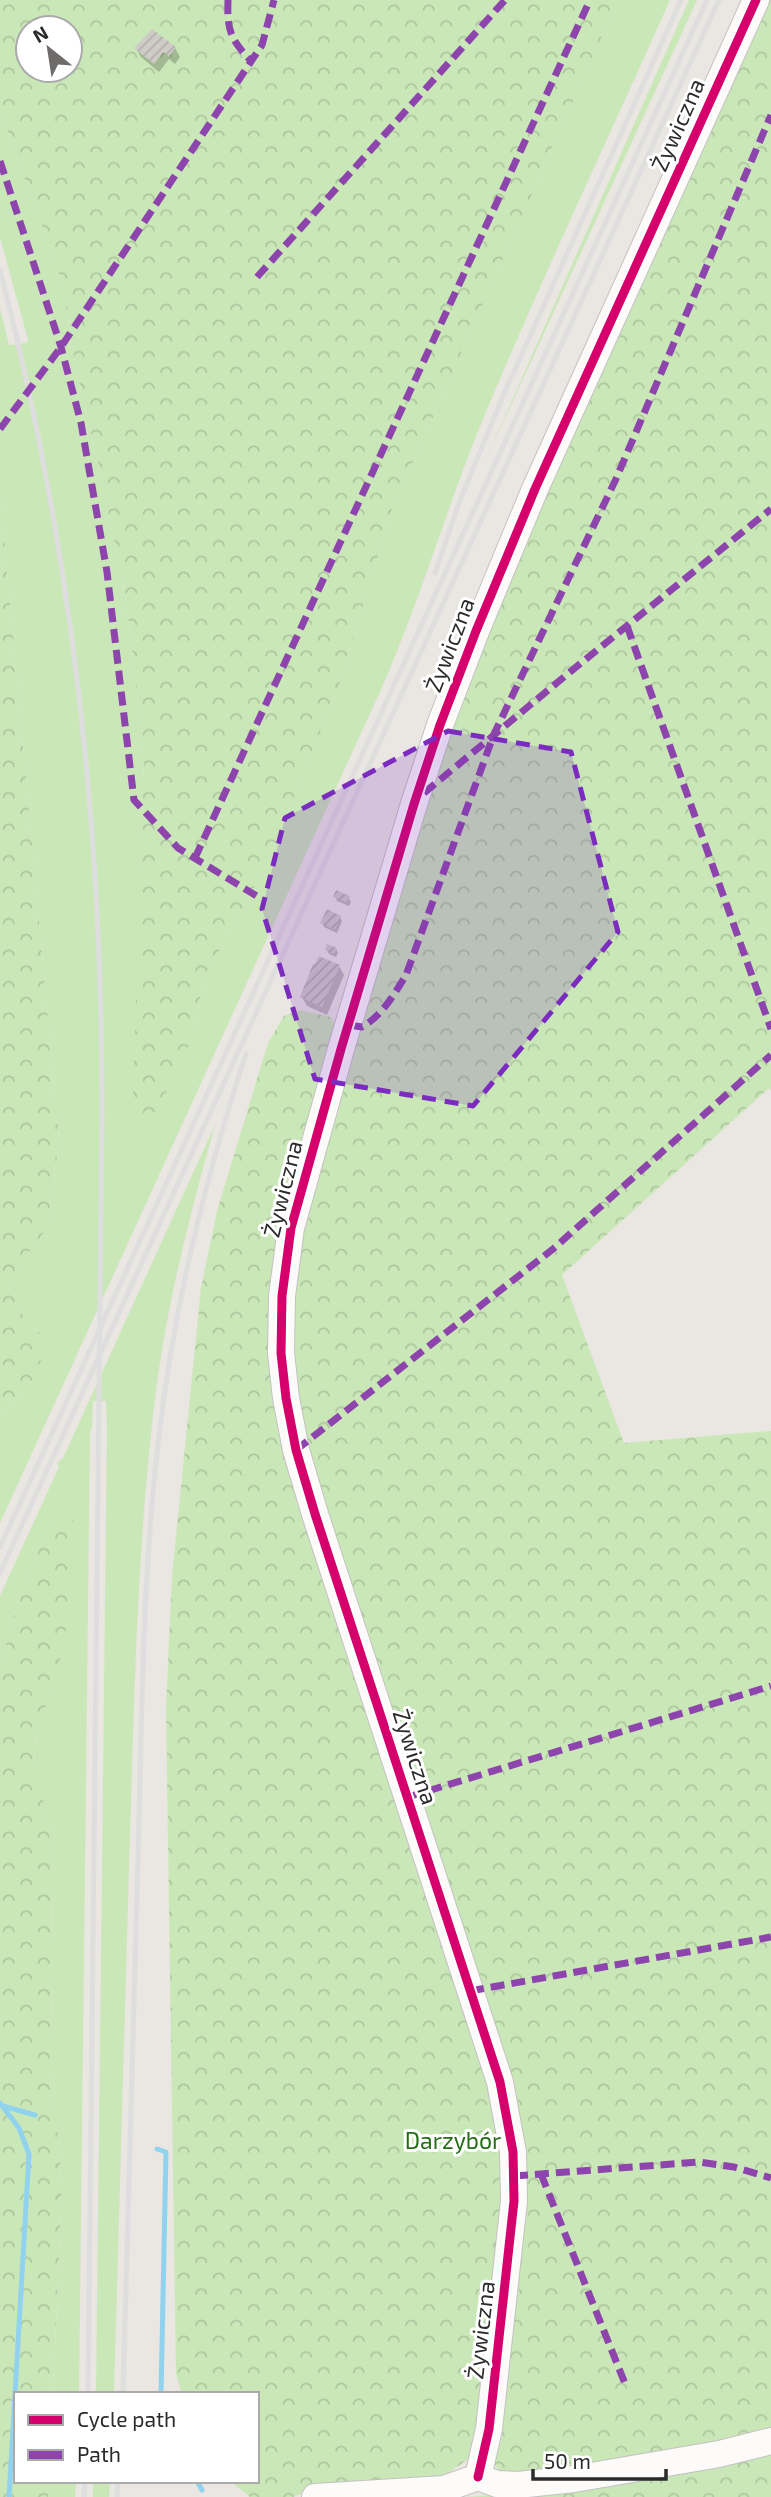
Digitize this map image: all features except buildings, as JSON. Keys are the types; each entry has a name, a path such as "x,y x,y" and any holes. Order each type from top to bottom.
{"street":[{"name":"Żywiczna","path":"478,2477 489,2429 514,2201 513,2152 500,2082 296,1450 281,1353 281,1317 287,1252 298,1202 414,804 453,690 535,489 756,0"},
{"path":"315,2497 446,2493 478,2477 497,2483 518,2485 551,2482 719,2454 771,2441"}],"highlighted area":[{"path":"448,731 571,752 618,932 473,1106 315,1079 262,909 285,818"}],"green space":[{"path":"0,0 618,0 392,509 342,678 267,864 204,978 193,1037 157,1111 147,1115 137,1112 133,1094 144,752 126,599 76,369 62,283 0,110"},
{"path":"618,0 670,0 486,412 383,685 0,1523 0,1416 27,1390 39,1332 18,1310 11,1286 22,1261 48,1227 59,1140 0,493 0,308 9,345 26,343 28,340 0,237 0,110 62,283 76,369 126,599 144,752 140,882 193,1037 204,978 267,864 342,678 392,509"},
{"path":"689,0 697,0 483,466"},
{"name":"Darzybór","path":"765,0 771,0 771,1091 769,1088 562,1275 624,1443 771,1431 771,2433 517,2476 499,2471 494,2463 522,2199 316,1489 294,1402 293,1264 356,1029 472,660"},
{"path":"0,493 59,1140 48,1227 22,1261 11,1286 18,1310 39,1332 42,1358 27,1390 0,1416"},
{"path":"301,1010 331,1017 339,1032 274,1358 498,2109 507,2200 474,2449 467,2460 444,2476 316,2488 293,2497 250,2497 232,2483 259,2483 259,2392 181,2392 176,2374 166,1708 172,1576 201,1288 217,1211 268,1043 284,1016"},
{"path":"215,1125 171,1300 154,1407 143,1522 134,1695 114,2392 96,2392 106,1401 93,1401 90,1431 79,2392 53,2392 62,2185 51,2057 53,1871 47,1814 34,1769 36,1727 55,1685 52,1516 14,1615 0,1667 0,1596 59,1467 57,1463 63,1458"},
{"path":"62,1510 70,1511 74,1519 66,1631 55,1685 36,1727 34,1768 47,1814 53,1871 51,2057 62,2185 53,2392 14,2392 14,2483 49,2483 48,2497 0,2497 0,1667 14,1615 52,1516"},
{"path":"771,2448 771,2497 466,2497 519,2493"},
{"path":"49,2483 76,2483 75,2497 48,2497"},
{"path":"93,2483 110,2483 109,2497 93,2497"}],"waterway":[{"path":"0,2103 19,2128 29,2154 15,2392"},
{"path":"3,2106 35,2115"},
{"path":"157,2149 166,2152 161,2392"},
{"path":"9,2497 14,2411"},
{"path":"198,2483 202,2490"}],"railway":[{"path":"435,573 459,503 503,396 681,0"},
{"path":"0,1547 707,0"},
{"path":"0,1573 719,0"},
{"path":"0,270 25,374 64,584 78,690 97,903 102,1118 88,2392"},
{"path":"123,2392 144,1651 153,1495 164,1394 181,1296 204,1198 246,1054"},
{"path":"84,2497 85,2483"},
{"path":"117,2497 118,2483"}],"marked path":[{"path":"228,0 231,34 251,61"},
{"path":"0,429 61,347 262,45 274,0"},
{"path":"257,277 505,0"},
{"path":"195,858 590,0"},
{"path":"349,1025 362,1027 376,1017 406,975 494,734 616,479 771,115"},
{"path":"0,161 61,347 81,423 107,572 134,800 178,848 260,898"},
{"path":"424,793 771,509"},
{"path":"627,626 771,1029"},
{"path":"296,1450 553,1249 771,1055"},
{"path":"408,1797 771,1686"},
{"path":"470,1991 771,1937"},
{"path":"514,2176 699,2162 734,2167 771,2178"},
{"path":"541,2174 626,2386"}],"cycle path":[{"path":"478,2477 489,2429 514,2201 513,2152 500,2082 296,1450 281,1353 282,1296 291,1228 341,1049 440,725 535,489 756,0"}]}
